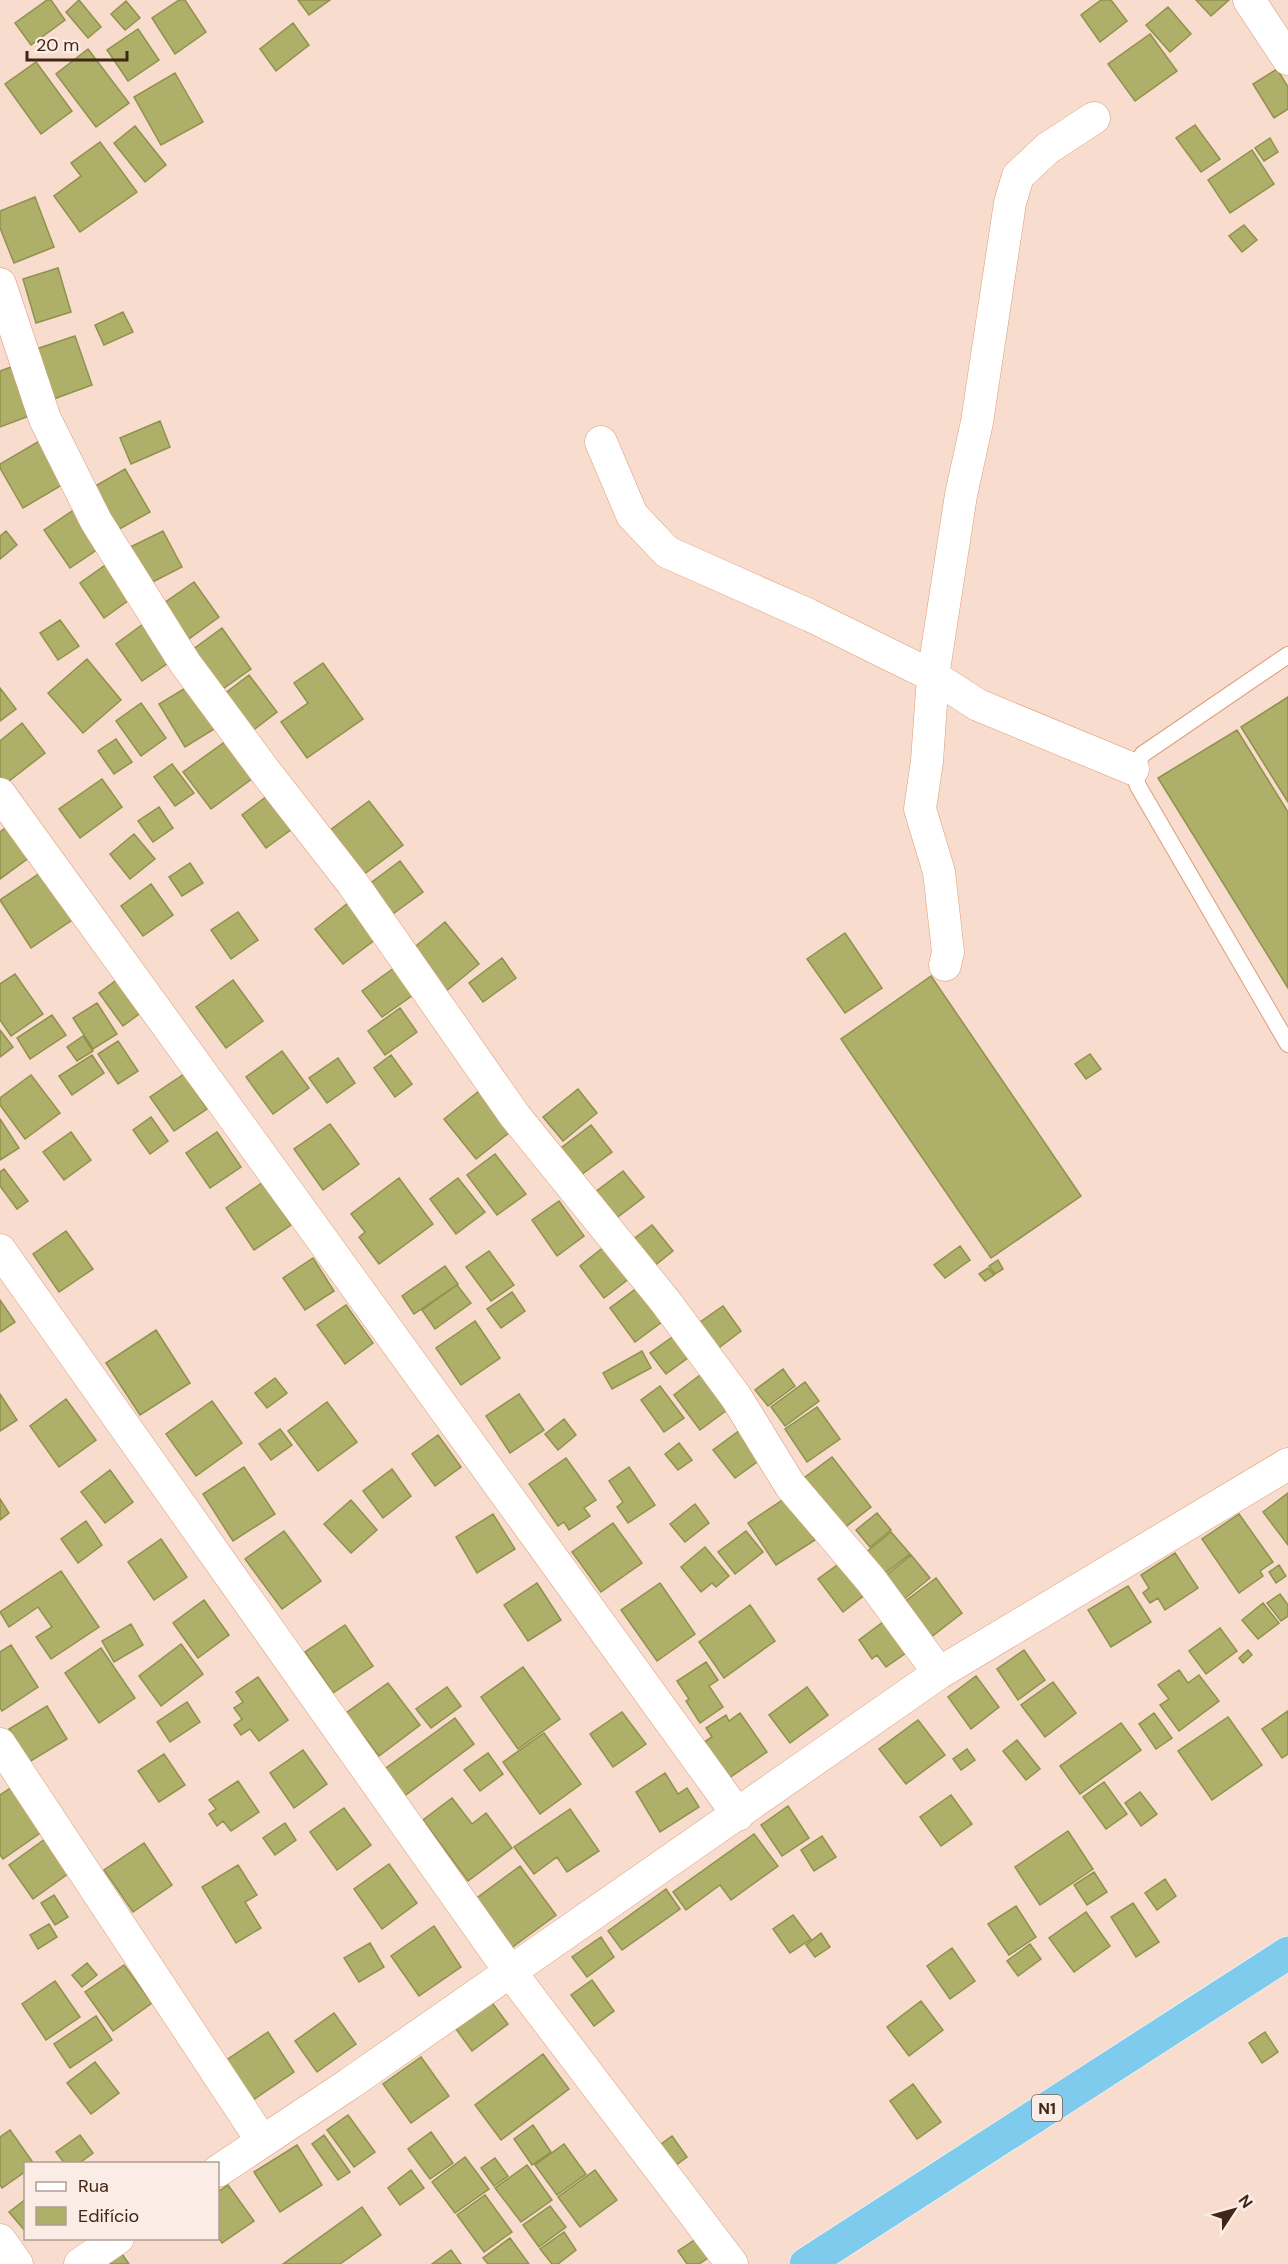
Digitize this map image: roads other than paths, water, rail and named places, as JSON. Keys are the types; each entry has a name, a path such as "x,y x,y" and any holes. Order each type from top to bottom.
{"highway":[{"name":"N1","path":"806,2264 1288,1953"}],"street":[{"path":"1249,0 1288,59"},
{"path":"945,965 948,952 939,872 920,809 927,761 933,676 961,495 977,422 1010,203 1018,176 1048,148 1094,118"},
{"path":"0,284 45,419 96,522 185,663 353,884 516,1116 665,1301 722,1377 790,1485 871,1581 939,1673"},
{"path":"601,442 632,515 667,552 809,615 933,676 978,705 1133,769"},
{"path":"0,794 738,1815"},
{"path":"0,1250 509,1970 732,2264"},
{"path":"219,2170 349,2084 509,1970 738,1815 939,1673 1288,1464"},
{"path":"0,1744 262,2141"},
{"path":"0,2240 17,2264"},
{"path":"80,2264 115,2240"}],"lane":[{"path":"1288,655 1143,754 1133,769 1138,786 1288,1044"}]}
